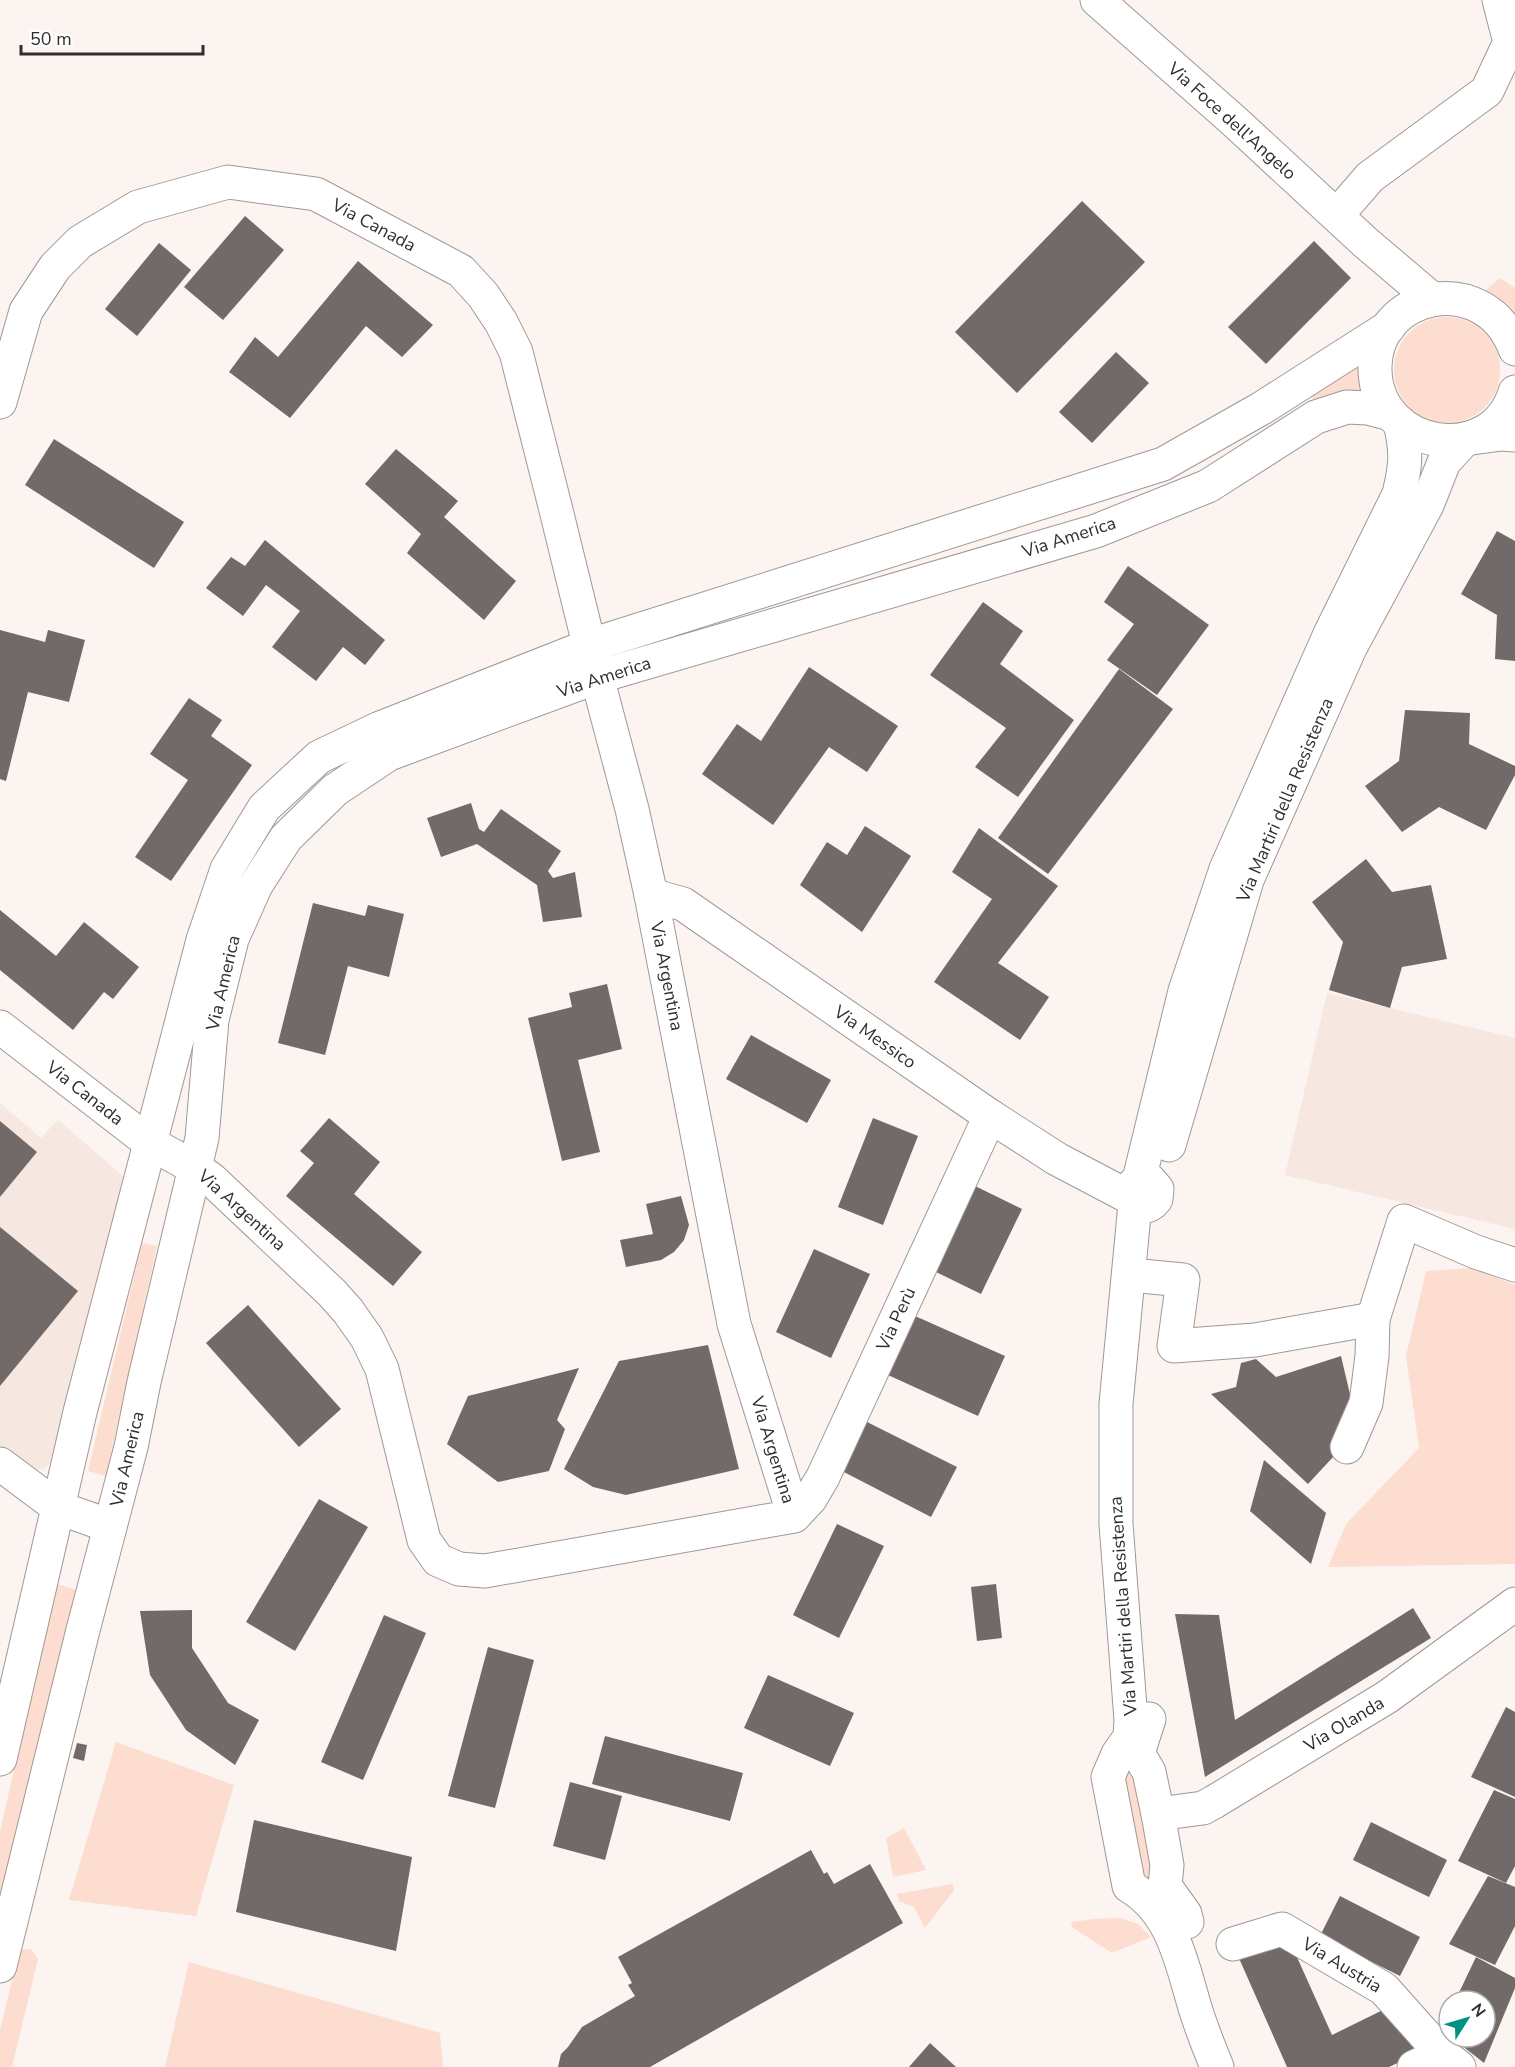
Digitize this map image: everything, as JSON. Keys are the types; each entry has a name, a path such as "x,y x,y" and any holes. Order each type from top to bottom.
{"street":[{"name":"Via Foce dell'Angelo","path":"1097,0 1366,243 1432,299"},
{"path":"1337,215 1370,177 1487,91 1512,30 1498,0"},
{"name":"Via Canada","path":"0,402 26,311 55,267 80,242 138,207 228,182 316,195 461,271 483,295 501,322 516,352 591,645"},
{"name":"Via Foce dell'Angelo","path":"1366,243 1387,280 1392,324"},
{"path":"1392,324 1413,306 1432,299 1448,298 1474,303 1493,315 1503,325 1515,349"},
{"name":"Via Martiri della Resistenza","path":"1231,2067 1185,1914 1154,1890 1129,1886 1108,1777 1128,1753 1149,1720 1130,1570 1126,1402 1141,1194 1185,991 1226,869 1330,634 1399,494 1405,469 1406,448 1395,419 1380,394 1375,369 1380,344 1392,324"},
{"name":"Via America","path":"0,1966 5,1922 131,1447 144,1382 203,940 227,869 264,808 319,757 380,728 591,645 1163,464 1262,408 1392,324"},
{"name":"Via Martiri della Resistenza","path":"1395,419 1421,437 1443,441 1465,439 1489,428 1500,418 1508,408 1515,392"},
{"name":"Via America","path":"0,1759 81,1412 173,1156 202,1138 212,1020 232,939 255,885 286,838 335,790 389,754 597,677 1096,531 1208,486 1316,417 1347,407 1368,408 1395,419"},
{"path":"1465,439 1501,434 1515,435"},
{"name":"Via Martiri della Resistenza","path":"1141,1194 1166,1155 1247,880 1350,648 1427,505 1444,462 1465,439"},
{"name":"Via America","path":"1116,478 1131,517"},
{"name":"Via Argentina","path":"173,1156 211,1179 332,1293 367,1338 382,1369 424,1540 438,1560 459,1569 485,1570 794,1516 735,1324 651,895 591,645"},
{"name":"Via Messico","path":"651,895 683,904 990,1116 1057,1159 1099,1180 1141,1194"},
{"name":"Via Canada","path":"0,1027 173,1156"},
{"name":"Via Perù","path":"794,1516 810,1499 823,1477 990,1116"},
{"path":"1347,1447 1366,1403 1372,1356 1373,1319 1404,1221 1476,1252 1515,1265"},
{"path":"1135,1274 1183,1280 1174,1346 1255,1340 1373,1319"},
{"path":"0,1464 58,1508 110,1526"},
{"name":"Via Olanda","path":"1158,1814 1203,1808 1388,1697 1515,1604"},
{"path":"1128,1753 1149,1772 1158,1814 1167,1865 1154,1890"},
{"name":"Via Martiri della Resistenza","path":"1154,1890 1162,1916 1172,1934 1217,2067"},
{"name":"Via Austria","path":"1233,1944 1282,1929 1384,1989 1438,2063"}],"shaded area":[{"path":"1500,278 1515,288 1515,318 1484,292"},
{"path":"1447,317 1467,321 1484,333 1496,350 1500,370 1496,390 1484,407 1467,419 1447,423 1427,419 1410,407 1398,390 1394,370 1398,350 1410,333 1427,321"},
{"path":"1360,364 1364,397 1317,405 1311,396"},
{"path":"1327,993 1515,1038 1515,1229 1285,1175"},
{"path":"0,1103 41,1138 58,1120 125,1178 59,1453 44,1469 29,1471 0,1446"},
{"path":"142,1243 157,1246 106,1476 88,1471"},
{"path":"1472,1268 1515,1285 1515,1564 1328,1567 1346,1524 1419,1448 1406,1356 1426,1271"},
{"path":"57,1584 77,1590 0,1901 0,1831"},
{"path":"116,1742 234,1785 196,1916 69,1900"},
{"path":"1129,1771 1136,1778 1155,1873 1148,1879 1141,1880 1118,1775"},
{"path":"904,1828 926,1870 893,1877 886,1838"},
{"path":"953,1884 954,1890 925,1928 914,1907 899,1901 897,1894"},
{"path":"1121,1918 1138,1924 1151,1937 1112,1953 1072,1927 1071,1922 1094,1919"},
{"path":"31,1949 38,1959 12,2067 0,2067 0,2030 19,1952"},
{"path":"189,1962 440,2033 443,2067 165,2067"}],"building":[{"path":"1082,201 1145,262 1017,393 955,332"},
{"path":"245,216 284,250 223,320 184,287"},
{"path":"1314,241 1351,278 1266,364 1228,327"},
{"path":"159,243 191,270 137,336 105,309"},
{"path":"358,261 433,325 402,357 366,326 290,418 229,372 255,337 278,357"},
{"path":"1116,352 1149,383 1092,443 1059,412"},
{"path":"54,439 184,522 154,568 25,485"},
{"path":"396,449 458,501 444,517 516,581 484,620 407,553 421,534 365,484"},
{"path":"1497,531 1515,541 1515,661 1495,659 1497,615 1461,594"},
{"path":"265,540 385,640 365,665 343,647 316,681 272,647 300,611 266,585 243,616 206,588 231,557 245,566"},
{"path":"1128,566 1209,625 1157,695 1107,660 1134,624 1104,602"},
{"path":"983,602 1023,631 1000,664 1074,720 1018,797 975,767 1006,728 930,675"},
{"path":"0,630 45,642 48,630 85,640 69,702 28,692 6,781 0,779"},
{"path":"809,667 898,726 867,772 829,747 773,825 702,774 737,724 761,741"},
{"path":"1119,669 1173,709 1048,874 998,838"},
{"path":"189,698 222,720 211,736 252,765 171,881 135,857 188,780 150,754"},
{"path":"1405,710 1470,713 1469,744 1515,766 1515,775 1486,830 1439,807 1402,832 1365,786 1399,761"},
{"path":"471,803 479,829 484,832 501,809 561,851 548,871 553,878 575,872 582,917 543,922 537,885 477,844 441,857 427,818"},
{"path":"865,826 911,856 862,932 800,885 827,842 847,855"},
{"path":"979,828 1058,886 998,963 1049,997 1020,1040 934,982 992,899 952,872"},
{"path":"1366,859 1392,892 1431,885 1447,959 1402,967 1390,1008 1329,990 1343,942 1312,902"},
{"path":"313,903 365,916 368,905 404,914 389,977 348,966 325,1055 278,1043"},
{"path":"0,910 56,956 84,922 139,967 113,999 104,992 73,1030 0,970"},
{"path":"607,984 622,1049 578,1060 600,1152 562,1161 528,1018 572,1007 569,993"},
{"path":"751,1035 831,1080 807,1123 726,1079"},
{"path":"329,1118 380,1162 354,1194 422,1252 393,1286 286,1196 314,1163 300,1151"},
{"path":"873,1118 918,1136 883,1225 838,1207"},
{"path":"0,1121 37,1152 0,1197"},
{"path":"975,1186 1022,1209 981,1294 934,1271"},
{"path":"681,1196 689,1225 684,1240 674,1252 661,1260 626,1267 620,1240 653,1234 646,1204"},
{"path":"0,1227 78,1291 0,1386"},
{"path":"814,1249 870,1274 831,1358 776,1332"},
{"path":"248,1305 341,1409 299,1447 206,1343"},
{"path":"915,1316 1005,1356 978,1416 888,1375"},
{"path":"708,1345 739,1469 626,1495 593,1487 564,1469 619,1361"},
{"path":"1341,1356 1353,1407 1334,1456 1308,1484 1211,1394 1236,1387 1241,1363 1256,1359 1276,1377"},
{"path":"579,1368 557,1420 565,1429 549,1471 498,1482 447,1444 468,1396"},
{"path":"865,1421 957,1467 931,1517 840,1470"},
{"path":"1264,1460 1326,1513 1311,1564 1250,1511"},
{"path":"319,1499 368,1527 295,1651 246,1622"},
{"path":"837,1524 884,1546 839,1638 793,1615"},
{"path":"996,1584 1002,1638 977,1641 971,1587"},
{"path":"1413,1608 1431,1638 1205,1777 1175,1614 1219,1615 1235,1720"},
{"path":"192,1610 192,1648 228,1703 259,1720 235,1765 186,1730 150,1675 140,1611"},
{"path":"384,1615 426,1633 363,1780 321,1762"},
{"path":"488,1647 534,1660 495,1808 448,1796"},
{"path":"768,1675 854,1713 830,1766 744,1728"},
{"path":"1506,1707 1515,1712 1515,1797 1471,1777"},
{"path":"605,1736 743,1773 730,1821 592,1784"},
{"path":"77,1743 87,1745 84,1761 73,1758"},
{"path":"570,1782 622,1796 605,1860 553,1846"},
{"path":"1494,1790 1515,1799 1515,1866 1506,1883 1458,1861"},
{"path":"254,1820 412,1857 396,1951 236,1912"},
{"path":"1371,1822 1447,1860 1429,1897 1353,1860"},
{"path":"811,1850 824,1874 827,1872 834,1884 870,1864 903,1923 650,2067 558,2067 561,2054 582,2027 635,1996 628,1985 632,1983 618,1957"},
{"path":"1488,1876 1515,1887 1515,1926 1495,1965 1449,1944"},
{"path":"1340,1896 1420,1937 1400,1976 1320,1936"},
{"path":"1287,1935 1332,2035 1395,2004 1417,2054 1389,2067 1287,2067 1238,1956"},
{"path":"1476,1957 1515,1978 1515,1988 1497,2032 1497,1989 1461,1989"},
{"path":"930,2043 956,2067 909,2067"},
{"path":"1466,2049 1490,2049 1484,2063"}]}
